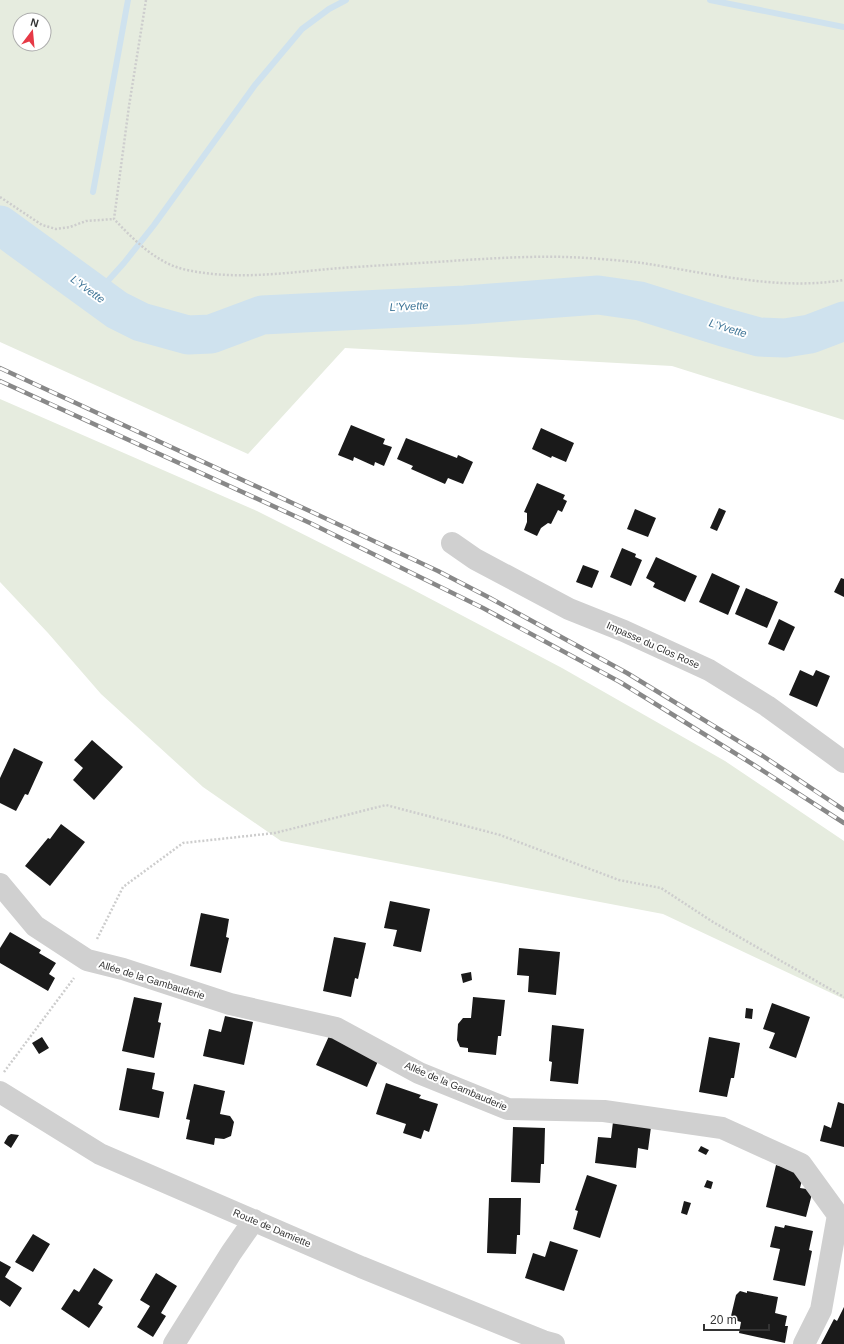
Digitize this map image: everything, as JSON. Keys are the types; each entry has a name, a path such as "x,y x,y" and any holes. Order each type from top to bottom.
{"street":[{"name":"Impasse du Clos Rose","path":"452,543 475,558 569,609 624,631 709,670 767,706 844,762"},
{"name":"Allée de la Gambauderie","path":"0,884 35,926 87,960 123,969 230,1004 336,1028 419,1073 508,1110 604,1111 722,1128 802,1164 838,1215 821,1310 804,1344"},
{"name":"Route de Damiette","path":"0,1092 100,1154 361,1267 547,1343"},
{"path":"174,1344 231,1252 254,1220"}],"path":[{"path":"114,219 129,106 146,0"},
{"path":"0,197 42,225 56,229 70,227 86,221 114,219"},
{"path":"114,219 128,234 165,263 185,270 211,274 241,276 381,265 567,257 640,263 714,275 777,282 803,284 844,280"},
{"path":"0,1077 87,960 123,887 183,843 275,834 386,804 500,835 619,880 661,888 713,922 844,998"}],"shaded area":[{"path":"0,0 844,0 844,420 672,366 345,348 248,454 0,342"},
{"path":"0,399 257,511 408,587 562,668 725,761 844,841 844,999 663,914 281,841 203,787 101,694 48,633 0,582"}],"building":[{"path":"351,425 385,439 383,444 392,447 384,466 375,462 374,466 354,457 353,461 338,455"},
{"path":"541,428 574,443 566,462 552,456 551,458 532,449"},
{"path":"406,438 457,458 458,455 473,462 463,484 448,478 445,484 411,469 413,466 397,459"},
{"path":"537,483 565,495 563,499 567,501 562,512 558,510 551,524 548,523 541,528 537,536 524,530 527,522 527,513 524,512"},
{"path":"719,508 726,511 717,531 710,528"},
{"path":"635,509 656,518 648,537 627,529"},
{"path":"622,548 636,554 635,557 642,560 631,586 610,577"},
{"path":"656,557 697,576 685,602 653,587 655,583 646,578"},
{"path":"583,565 599,571 592,588 576,582"},
{"path":"712,573 740,586 728,615 699,602"},
{"path":"841,578 844,579 844,597 834,592"},
{"path":"746,588 778,602 767,628 735,614"},
{"path":"779,619 795,627 784,651 768,644"},
{"path":"800,670 813,676 816,670 830,676 817,707 789,695"},
{"path":"92,740 123,767 94,800 73,780 83,768 74,760"},
{"path":"14,748 43,762 28,795 25,794 16,811 0,803 0,778"},
{"path":"61,824 85,842 50,886 25,866 48,838 50,839"},
{"path":"390,901 430,909 421,952 393,946 397,930 384,928"},
{"path":"201,913 229,919 226,937 229,938 221,973 190,966"},
{"path":"10,932 41,950 39,953 56,963 49,974 55,978 48,991 0,963 0,948"},
{"path":"334,937 366,943 358,979 355,978 351,997 323,991"},
{"path":"519,948 560,952 556,995 528,992 529,976 517,975"},
{"path":"471,972 472,980 463,983 461,974"},
{"path":"134,997 162,1003 158,1022 161,1023 154,1058 122,1051"},
{"path":"473,997 505,1000 501,1036 498,1036 496,1055 468,1052 468,1048 460,1047 457,1040 458,1024 463,1018 471,1018"},
{"path":"772,1003 810,1017 796,1058 769,1048 775,1033 763,1029"},
{"path":"746,1008 753,1009 752,1019 745,1018"},
{"path":"225,1016 253,1022 244,1065 203,1056 209,1029 221,1032"},
{"path":"552,1025 584,1029 578,1084 550,1081 552,1062 549,1061"},
{"path":"329,1036 378,1061 367,1087 316,1065"},
{"path":"42,1037 49,1048 39,1054 32,1043"},
{"path":"709,1037 740,1043 734,1078 731,1078 727,1097 699,1092"},
{"path":"127,1068 155,1073 152,1089 164,1092 159,1118 119,1110"},
{"path":"386,1083 421,1095 419,1098 438,1104 429,1132 424,1130 421,1139 403,1133 406,1124 376,1114"},
{"path":"194,1084 225,1091 220,1114 230,1116 234,1122 231,1136 224,1139 215,1138 214,1145 186,1139 190,1120 186,1119"},
{"path":"838,1102 844,1104 844,1147 820,1141 824,1125 831,1128"},
{"path":"613,1122 651,1127 648,1150 638,1148 636,1168 595,1163 598,1137 611,1138"},
{"path":"513,1127 545,1128 544,1164 541,1164 540,1183 511,1182"},
{"path":"11,1134 19,1135 11,1148 4,1143"},
{"path":"701,1146 709,1150 706,1155 698,1151"},
{"path":"776,1165 804,1172 800,1188 813,1190 806,1217 766,1207"},
{"path":"587,1175 617,1185 600,1238 573,1229 578,1211 575,1210"},
{"path":"707,1180 713,1182 711,1189 704,1187"},
{"path":"489,1198 521,1198 520,1235 517,1235 516,1254 487,1253"},
{"path":"684,1201 691,1203 687,1215 681,1213"},
{"path":"785,1225 813,1231 809,1250 812,1251 805,1286 773,1280 780,1249 770,1247 775,1226 784,1228"},
{"path":"33,1234 50,1244 33,1272 15,1262"},
{"path":"550,1241 578,1250 564,1291 525,1278 533,1253 545,1257"},
{"path":"0,1261 11,1267 5,1277 22,1288 10,1307 0,1300"},
{"path":"94,1268 113,1280 98,1304 103,1307 89,1328 61,1309 74,1289 79,1292"},
{"path":"156,1273 177,1286 161,1313 166,1316 153,1337 137,1327 150,1306 140,1300"},
{"path":"740,1291 778,1297 775,1313 787,1316 785,1326 788,1326 785,1343 739,1333 741,1322 734,1320 731,1316 736,1295"},
{"path":"844,1307 844,1344 821,1344 834,1319 837,1321"}],"waterway":[{"path":"93,192 128,0"},
{"path":"96,294 124,263 154,225 255,85 302,29 329,9 346,0"},
{"path":"710,0 844,27"},
{"name":"L'Yvette","path":"0,225 117,310 141,322 188,335 211,334 262,315 465,305 598,295 640,301 759,337 785,338 810,334 844,321"}],"railway":[{"path":"0,368 438,571 490,598 627,673 763,756 844,810"},
{"path":"0,381 310,523 483,608 620,682 844,823"}]}
